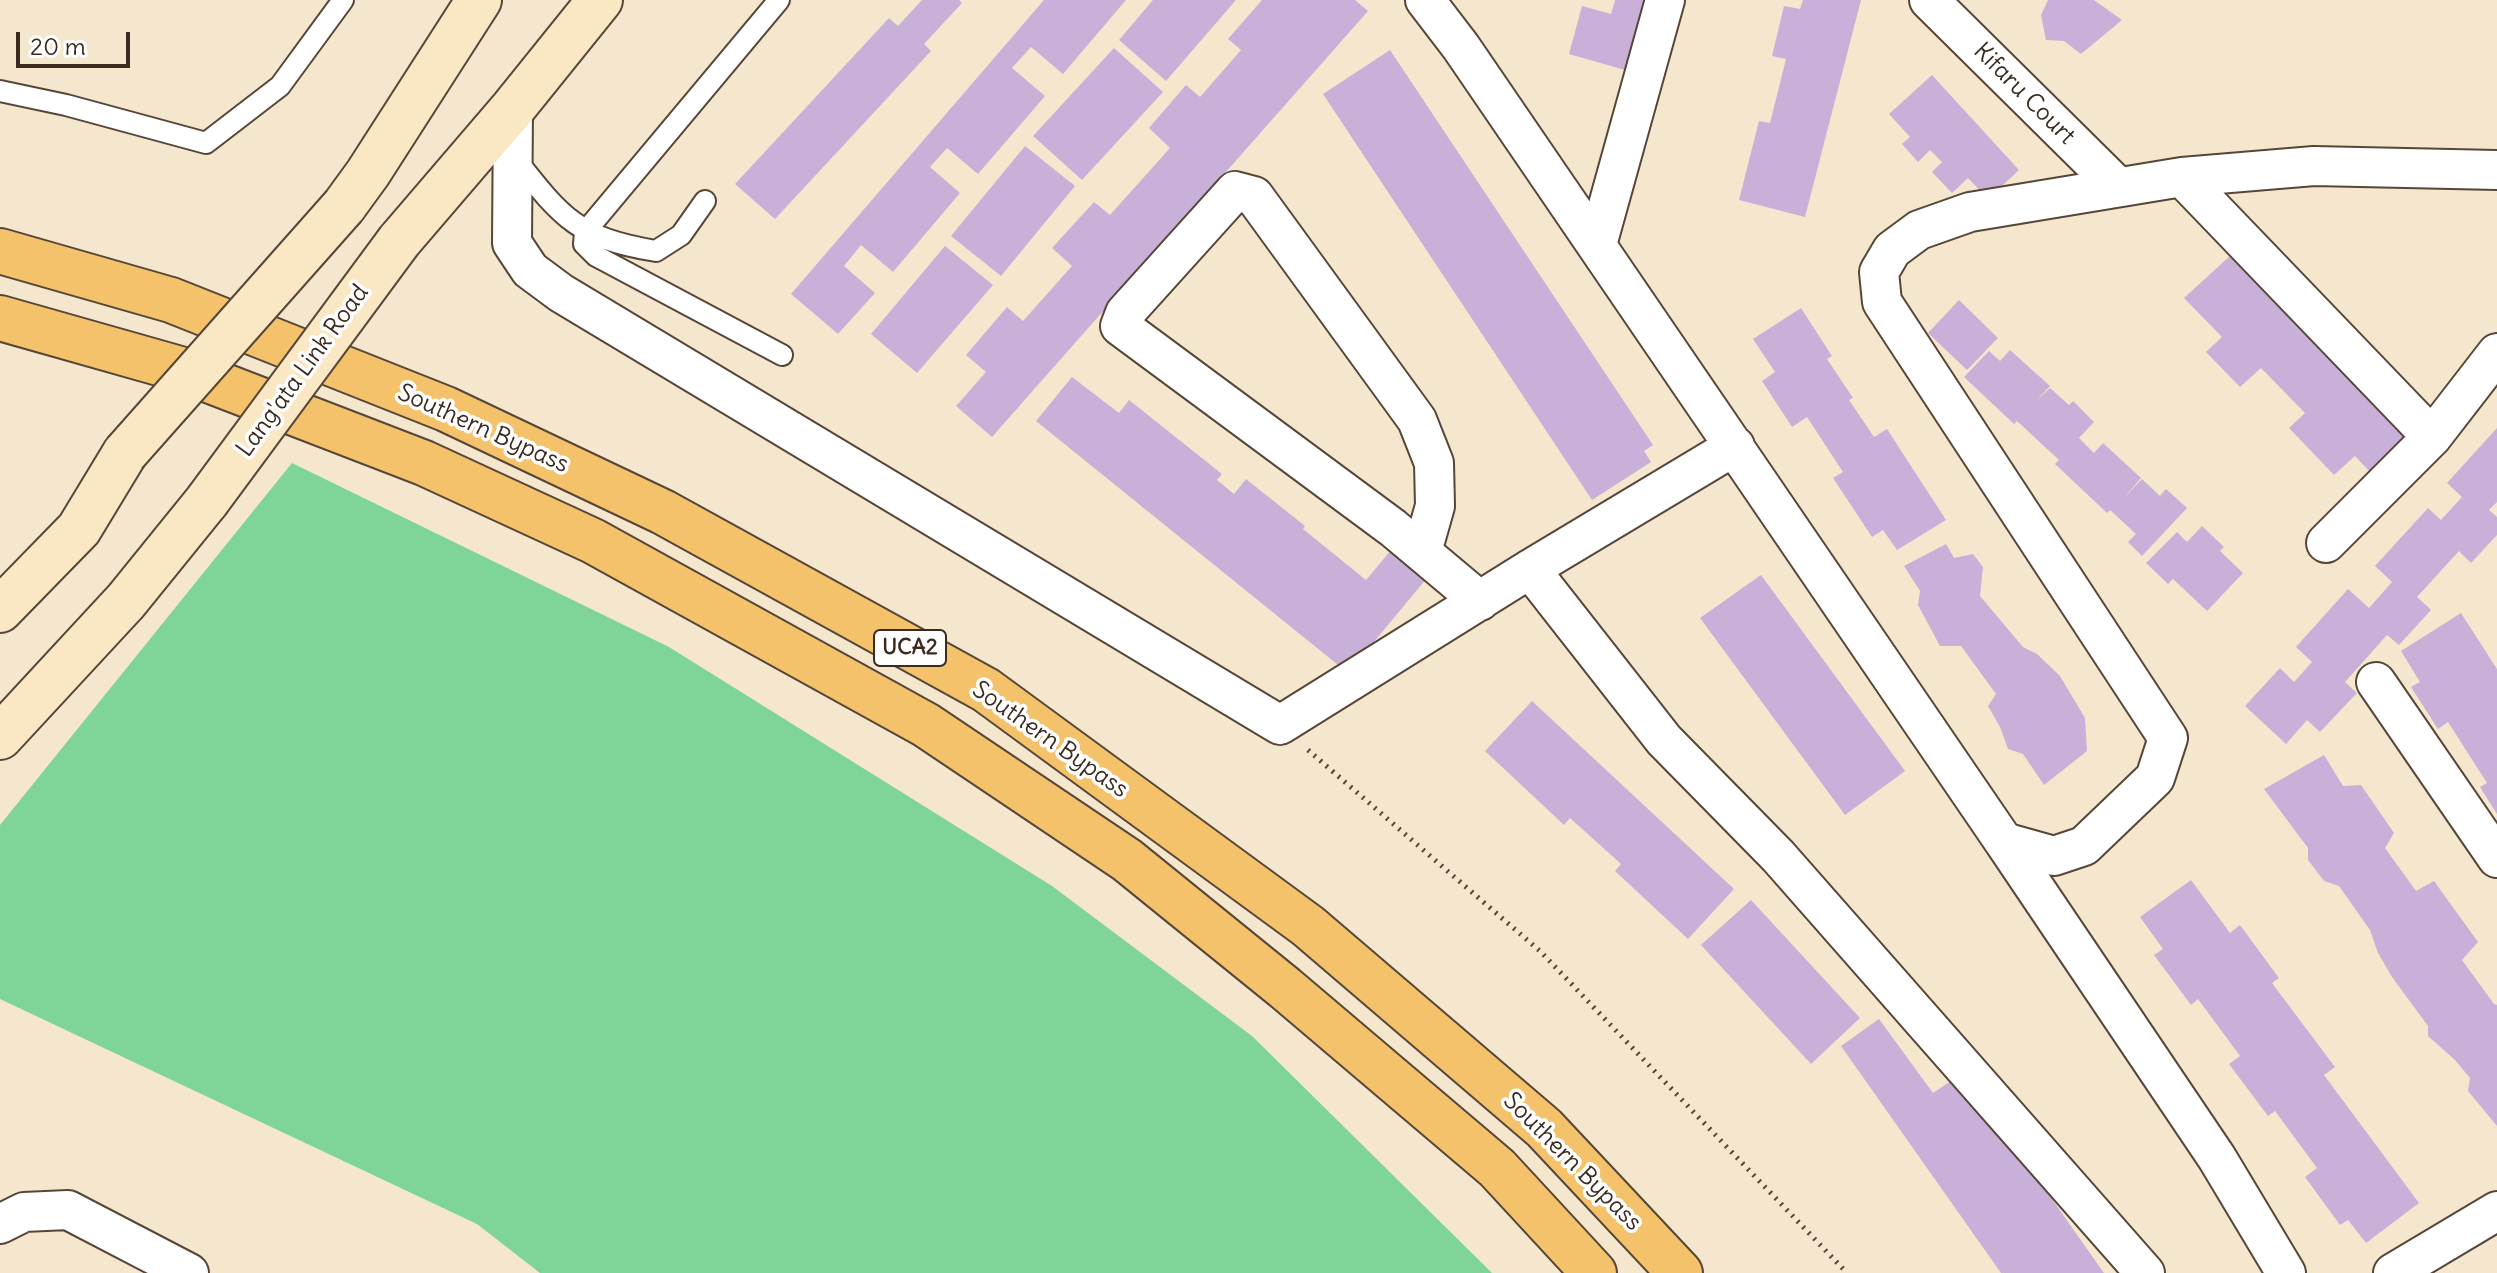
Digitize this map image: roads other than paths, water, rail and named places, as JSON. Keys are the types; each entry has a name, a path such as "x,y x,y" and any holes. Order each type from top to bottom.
{"highway":[{"name":"Southern Bypass","path":"0,251 171,300 446,409 663,512 986,690 1320,936 1544,1128 1680,1273"},
{"name":"UCA2","path":"0,318 180,369 424,463 593,541 926,725 1127,860 1285,988 1497,1168 1594,1273"}],"main road":[{"path":"0,610 79,529 125,453 344,206 479,0"},
{"name":"Lang'ata Link Road","path":"0,737 126,601 207,501 399,241 600,0"}],"street":[{"path":"1425,0 1461,47 2004,842 2217,1158 2286,1273"},
{"path":"1597,245 1665,0"},
{"name":"Kifaru Court","path":"1929,0 2118,187"},
{"path":"513,108 512,243 530,270 588,309 1280,725 1735,446"},
{"path":"2004,842 2054,856 2084,846 2155,778 2168,738 1882,302 1879,272 1892,250 1919,230 1970,212 2182,177 2314,166 2497,170"},
{"path":"2182,177 2432,437"},
{"path":"1422,552 1435,506 1434,463 1417,420 1254,196 1235,191 1125,313 1120,326 1422,552 1480,601"},
{"path":"2326,543 2432,437 2497,353"},
{"path":"1530,569 1664,740 1778,856 2145,1273"},
{"path":"2376,682 2497,858"},
{"path":"0,1224 24,1212 68,1210 189,1273"},
{"path":"2393,1273 2497,1211"}],"lane":[{"path":"0,91 66,105 206,143 280,86 343,0"},
{"path":"779,0 585,232 584,244 596,256 782,355"},
{"path":"512,154 555,210 585,232 632,247 656,251 681,235 705,201"}]}
